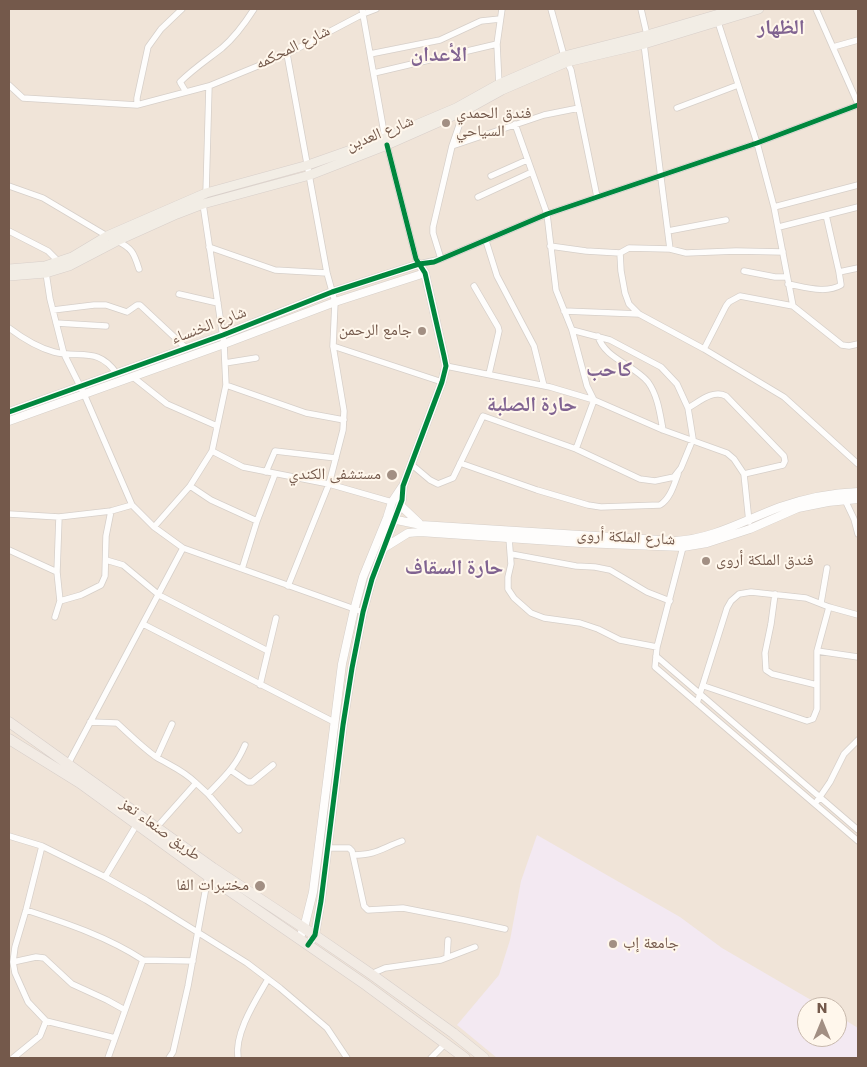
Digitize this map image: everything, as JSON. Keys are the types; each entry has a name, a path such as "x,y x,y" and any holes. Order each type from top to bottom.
{"highway":[{"name":"طريق صنعاء تعز","path":"9,722 213,868 371,974 453,1033 484,1058"},
{"name":"طريق صنعاء تعز","path":"10,743 80,783 465,1058"}],"main road":[{"name":"شارع العدين","path":"9,276 46,273 69,266 117,241 203,204 310,175 565,59 645,40 736,9"},
{"name":"شارع العدين","path":"715,15 759,9"},
{"name":"شارع العدين","path":"9,269 45,266 72,256 107,236 206,193 386,141 464,111 500,87"}],"street":[{"path":"137,105 148,47 161,29 182,9"},
{"path":"186,92 180,82 209,56 222,48 242,27 254,9"},
{"name":"شارع المحكمه","path":"9,85 23,98 137,105 209,86 287,54 362,11 376,9"},
{"path":"500,87 497,44 502,9"},
{"path":"551,9 565,59 571,70 597,197"},
{"path":"641,9 670,249"},
{"path":"419,264 434,262 547,214 757,143 858,104 816,9"},
{"path":"308,945 315,935 321,901 349,687 363,612 384,548 396,503 442,382 446,366 425,274 416,259 386,141 362,11"},
{"path":"715,15 757,143 779,227 793,306"},
{"path":"370,54 440,40 481,21 500,19"},
{"path":"833,47 858,40"},
{"path":"374,73 497,44"},
{"path":"287,54 334,302 333,346 344,410 343,430 329,484 288,586"},
{"path":"677,108 738,85"},
{"path":"206,193 209,86"},
{"path":"452,146 544,115 579,108"},
{"path":"441,259 433,227 452,146 464,111"},
{"path":"515,124 547,214 556,290 572,330 587,386 594,400 576,449"},
{"path":"491,176 528,160"},
{"path":"478,197 532,172"},
{"path":"774,207 858,185"},
{"path":"9,186 43,198 107,236"},
{"path":"154,527 190,486 212,451 226,385 223,335 203,204"},
{"path":"779,227 858,207"},
{"path":"788,284 823,290 841,286 826,215"},
{"path":"668,231 726,220"},
{"path":"9,231 48,251 58,261"},
{"path":"117,241 129,248 135,256 139,268"},
{"path":"486,241 497,276 534,346 544,386"},
{"path":"550,246 620,253 629,248 670,249 686,253 783,252"},
{"path":"209,247 275,270 327,273"},
{"path":"620,253 625,293 629,304 639,314 784,397 858,464"},
{"path":"425,274 434,262"},
{"name":"شارع الخنساء","path":"9,421 83,391 117,374 332,292 419,264"},
{"path":"839,272 858,268"},
{"path":"744,271 775,277 787,277"},
{"path":"46,273 64,354 83,391 132,505 154,527 182,548 363,612"},
{"name":"شارع الخنساء","path":"9,412 133,377 334,302 425,274"},
{"path":"474,286 499,331 489,374"},
{"path":"179,294 218,303"},
{"path":"704,350 726,306 729,302 740,296 793,306 842,344 849,346 858,344"},
{"path":"53,310 106,305 127,312 137,305 186,348"},
{"path":"564,311 639,314"},
{"path":"56,324 106,326"},
{"path":"9,328 52,352 85,354 98,357 111,364 117,374"},
{"path":"460,463 588,505 601,507 660,505 664,502 693,439 688,408 677,384 661,367 610,340 572,330"},
{"path":"598,336 602,346 647,381 656,399 663,430"},
{"path":"333,346 442,382"},
{"path":"225,363 256,358"},
{"path":"446,366 544,386 594,400 663,430 693,439 727,453 734,459 744,474 749,524"},
{"path":"133,377 167,404 217,426"},
{"path":"226,385 306,413 344,420"},
{"path":"688,408 713,394 726,396 784,456 785,461 783,465 744,474"},
{"path":"411,464 430,480 440,484 444,480 453,478 483,416 576,449 647,481 674,477 678,474"},
{"path":"212,451 243,467 329,484 396,503 420,528 384,548"},
{"path":"266,472 275,451 336,458"},
{"path":"242,569 256,521 275,474"},
{"path":"190,486 211,500 256,521"},
{"name":"شارع الملكة أروى","path":"391,519 420,528 509,538 683,547 707,543 779,508 814,496 858,492"},
{"name":"شارع الملكة أروى","path":"420,528 675,541 693,540 798,508 858,499"},
{"path":"845,500 854,519 858,534"},
{"path":"9,514 59,517 111,511 132,505"},
{"path":"60,601 81,595 101,585 105,576 106,536 111,511"},
{"path":"55,617 60,601 57,572 59,517"},
{"path":"299,939 311,906 342,664 363,577 391,519"},
{"path":"509,538 511,554 508,589 514,598 531,613 544,618 580,623 598,629 620,640 657,646"},
{"path":"683,547 657,646 655,667 858,841"},
{"path":"68,764 159,595 182,548"},
{"path":"9,550 57,572"},
{"path":"511,554 610,570 647,592 670,601"},
{"path":"106,560 123,565 159,595 268,650"},
{"path":"821,603 827,568"},
{"path":"697,703 704,686 727,608 731,601 739,594 751,592 806,598 858,615"},
{"path":"775,594 772,624 764,666 772,674 817,685"},
{"path":"704,686 807,721 813,719 815,715 817,685 817,651 829,607"},
{"path":"260,684 276,618"},
{"path":"143,624 334,722"},
{"path":"817,651 858,658"},
{"path":"656,656 820,795 858,830"},
{"path":"90,722 117,724 156,757 185,772 208,794 239,830"},
{"path":"156,757 172,724"},
{"path":"815,804 830,782 844,754 858,740"},
{"path":"208,794 232,771 245,745"},
{"path":"232,771 248,782 252,782 273,765"},
{"path":"156,828 196,782"},
{"path":"105,877 137,824"},
{"path":"9,836 42,846 105,877 247,963 327,1028 336,1038 347,1058"},
{"path":"353,855 368,855 402,841"},
{"path":"42,846 15,947 13,962 15,974 28,1002 46,1021 115,1038"},
{"path":"327,848 348,848 352,851 364,906 368,910 403,908 505,930"},
{"path":"169,1058 173,1052 188,986 208,876"},
{"path":"26,910 62,921 128,950 143,960 192,961"},
{"path":"447,956 448,940"},
{"path":"371,974 385,968 441,960 447,956 475,947"},
{"path":"13,962 36,956 44,958 72,984 125,1010"},
{"path":"108,1058 143,960"},
{"path":"238,1058 236,1050 239,1036 268,979"},
{"path":"14,1058 40,1036 46,1021"},
{"path":"431,1058 446,1043"}],"shaded area":[{"path":"9,9 858,9 858,1058 9,1058"},
{"name":"جامعة إب","path":"537,835 680,917 722,948 806,997 797,997 797,1047 847,1047 847,1021 858,1028 858,1058 497,1058 457,1025 499,975 510,940 521,881"}],"cycle path":[{"path":"9,412 223,335 332,292 419,264 434,262 547,214 757,143 858,105"},
{"path":"308,945 315,935 321,901 343,725 363,612 372,579 402,500 403,486 442,382 446,366 425,273 416,259 387,145"}],"place":[{"name":"فندق الحمدي السياحي","path":"446,123"},
{"name":"جامع الرحمن","path":"422,331"},
{"name":"مستشفى الكندي","path":"392,475"},
{"name":"فندق الملكة أروى","path":"706,561"},
{"name":"مختبرات الفا","path":"260,886"},
{"name":"جامعة إب","path":"613,944"}],"district":[{"name":"الظهار","path":"781,29"},
{"name":"الأعدان","path":"439,56"},
{"name":"كاحب","path":"609,371"},
{"name":"حارة الصلبة","path":"532,406"},
{"name":"حارة السقاف","path":"454,569"}]}
